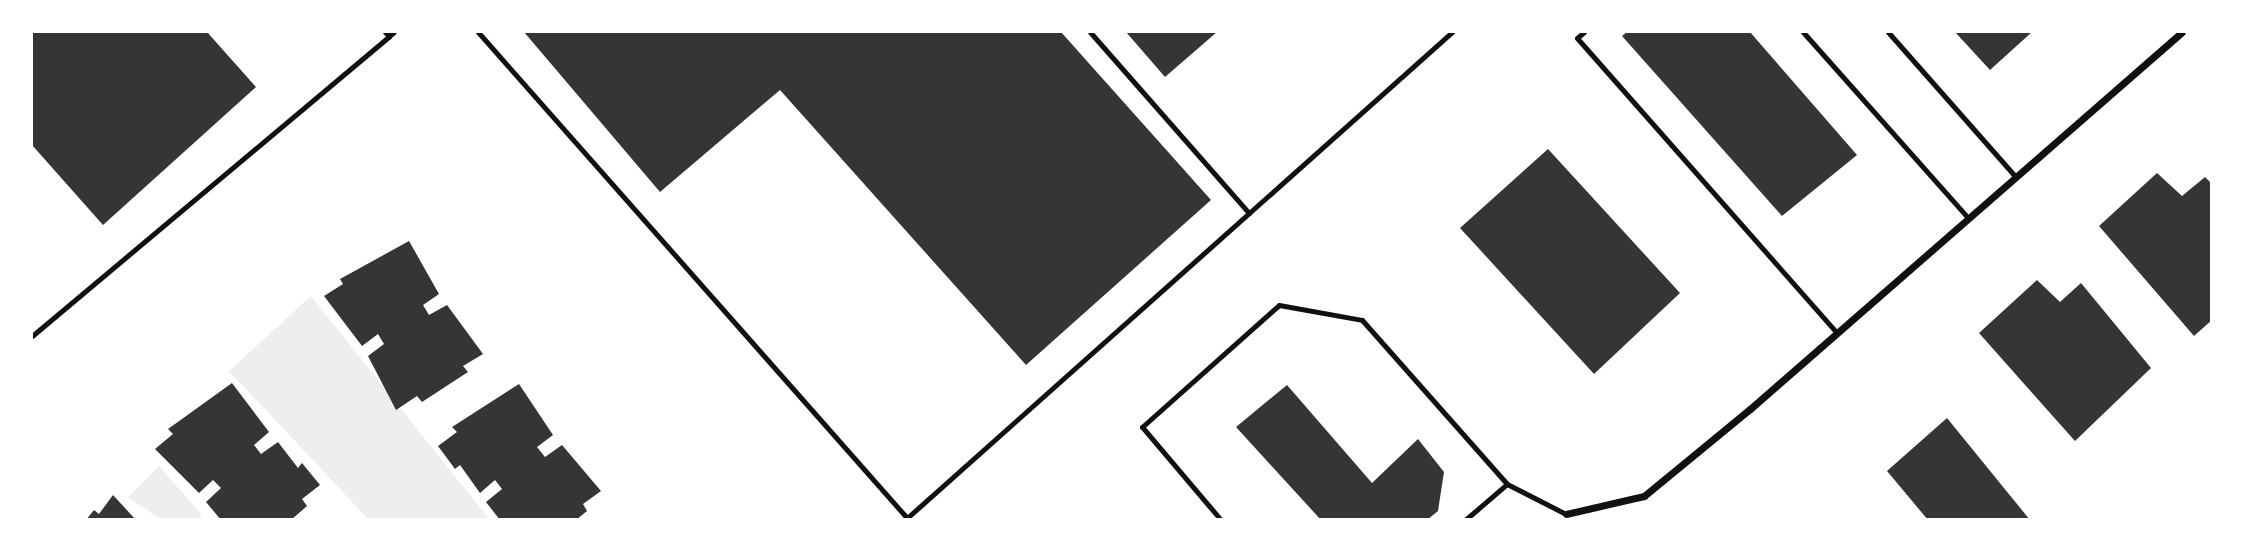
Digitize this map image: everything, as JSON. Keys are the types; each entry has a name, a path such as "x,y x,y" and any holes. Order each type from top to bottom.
{"street":[{"path":"1566,514 1644,496 1837,333 2182,32"}],"lane":[{"path":"478,32 907,518 1452,32"},
{"path":"1090,32 1249,213"},
{"path":"1584,32 1577,38 1837,333"},
{"path":"1803,32 1968,218"},
{"path":"1888,32 2016,177"},
{"path":"32,336 389,33"},
{"path":"1221,520 1142,427 1279,305 1362,320 1507,484 1566,514"},
{"path":"1465,520 1507,484"}],"shaded area":[{"path":"311,296 489,519 368,519 229,371"},
{"path":"159,466 202,515 198,519 160,519 128,497"}],"building":[{"path":"32,32 207,32 256,87 103,225 32,145"},
{"path":"524,32 1061,32 1211,200 1026,365 780,90 660,192"},
{"path":"1126,32 1217,32 1165,77"},
{"path":"1627,32 1750,32 1857,155 1782,216 1622,36"},
{"path":"1955,32 2032,32 1990,70"},
{"path":"1548,149 1680,293 1594,374 1460,228"},
{"path":"2157,173 2182,196 2205,177 2212,184 2212,320 2194,336 2099,226"},
{"path":"409,241 439,294 423,305 429,315 447,305 483,354 463,366 468,372 422,402 417,396 396,410 368,356 384,344 378,334 362,346 324,296 343,284 340,279"},
{"path":"2037,280 2060,302 2081,283 2151,368 2075,441 1979,333"},
{"path":"232,383 269,432 254,445 261,454 278,442 298,468 302,463 320,485 302,499 307,506 291,520 221,520 206,502 221,488 213,480 199,493 155,449 173,434 168,429"},
{"path":"519,384 553,435 537,447 545,457 562,445 601,491 583,504 587,511 576,520 500,520 486,502 502,489 495,480 480,493 460,465 455,469 438,446 457,432 452,427"},
{"path":"1287,385 1372,483 1418,439 1444,472 1438,511 1427,520 1321,520 1236,427"},
{"path":"1947,418 2030,520 1928,520 1887,471"},
{"path":"113,495 136,520 86,520 94,510 99,514"}]}
